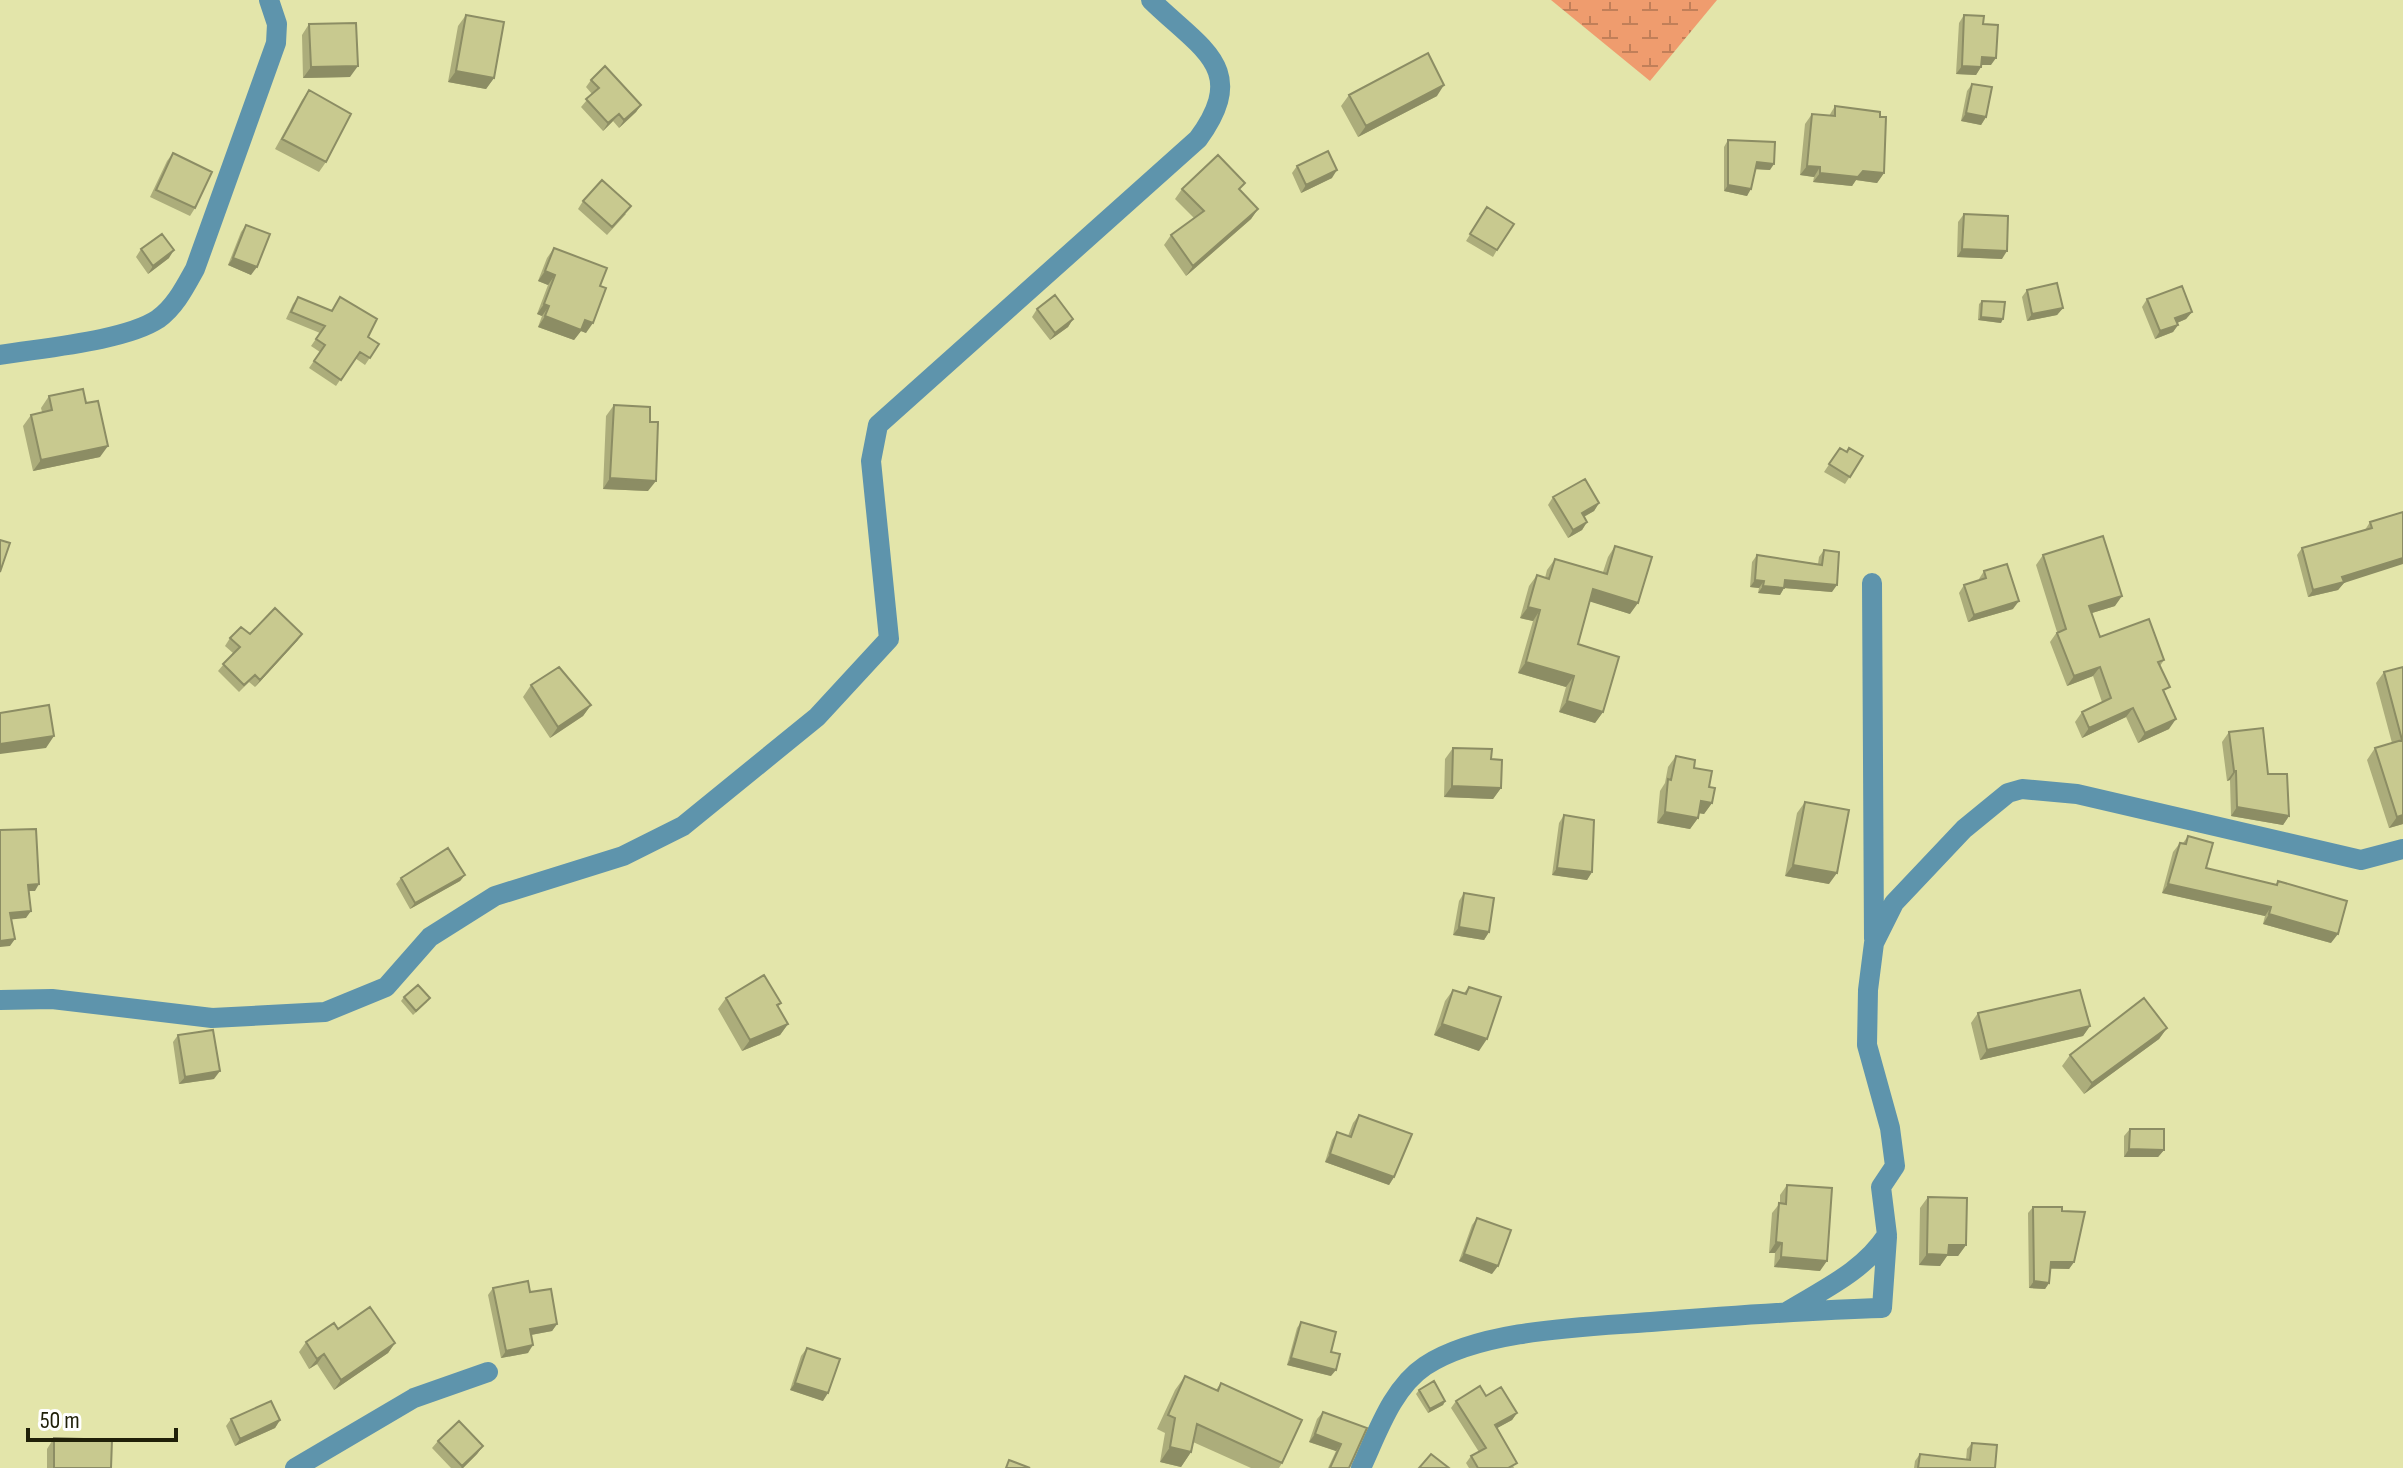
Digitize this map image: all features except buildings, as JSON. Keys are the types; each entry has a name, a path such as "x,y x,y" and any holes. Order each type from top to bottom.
{"street":[{"path":"0,355 128,332 157,319 176,302 195,269 276,43 277,24 269,0"},
{"path":"0,1000 52,999 212,1018 325,1012 386,987 430,937 495,896 623,856 683,826 817,717 889,639 871,461 878,425 1187,149 1215,116 1223,92 1219,67 1151,0"},
{"path":"1361,1468 1396,1397 1424,1366 1486,1343 1551,1330 1788,1311 1882,1308 1887,1235 1881,1187 1895,1166 1890,1128 1867,1045 1868,990 1874,943 1872,583"},
{"path":"1874,943 1894,903 1924,871 1985,811 2008,793 2022,789 2077,794 2361,860 2403,849"},
{"path":"1788,1311 1848,1275 1868,1259 1887,1235"},
{"path":"295,1468 414,1398 488,1372"}],"green space":[{"path":"1551,0 1717,0 1650,81"}]}
